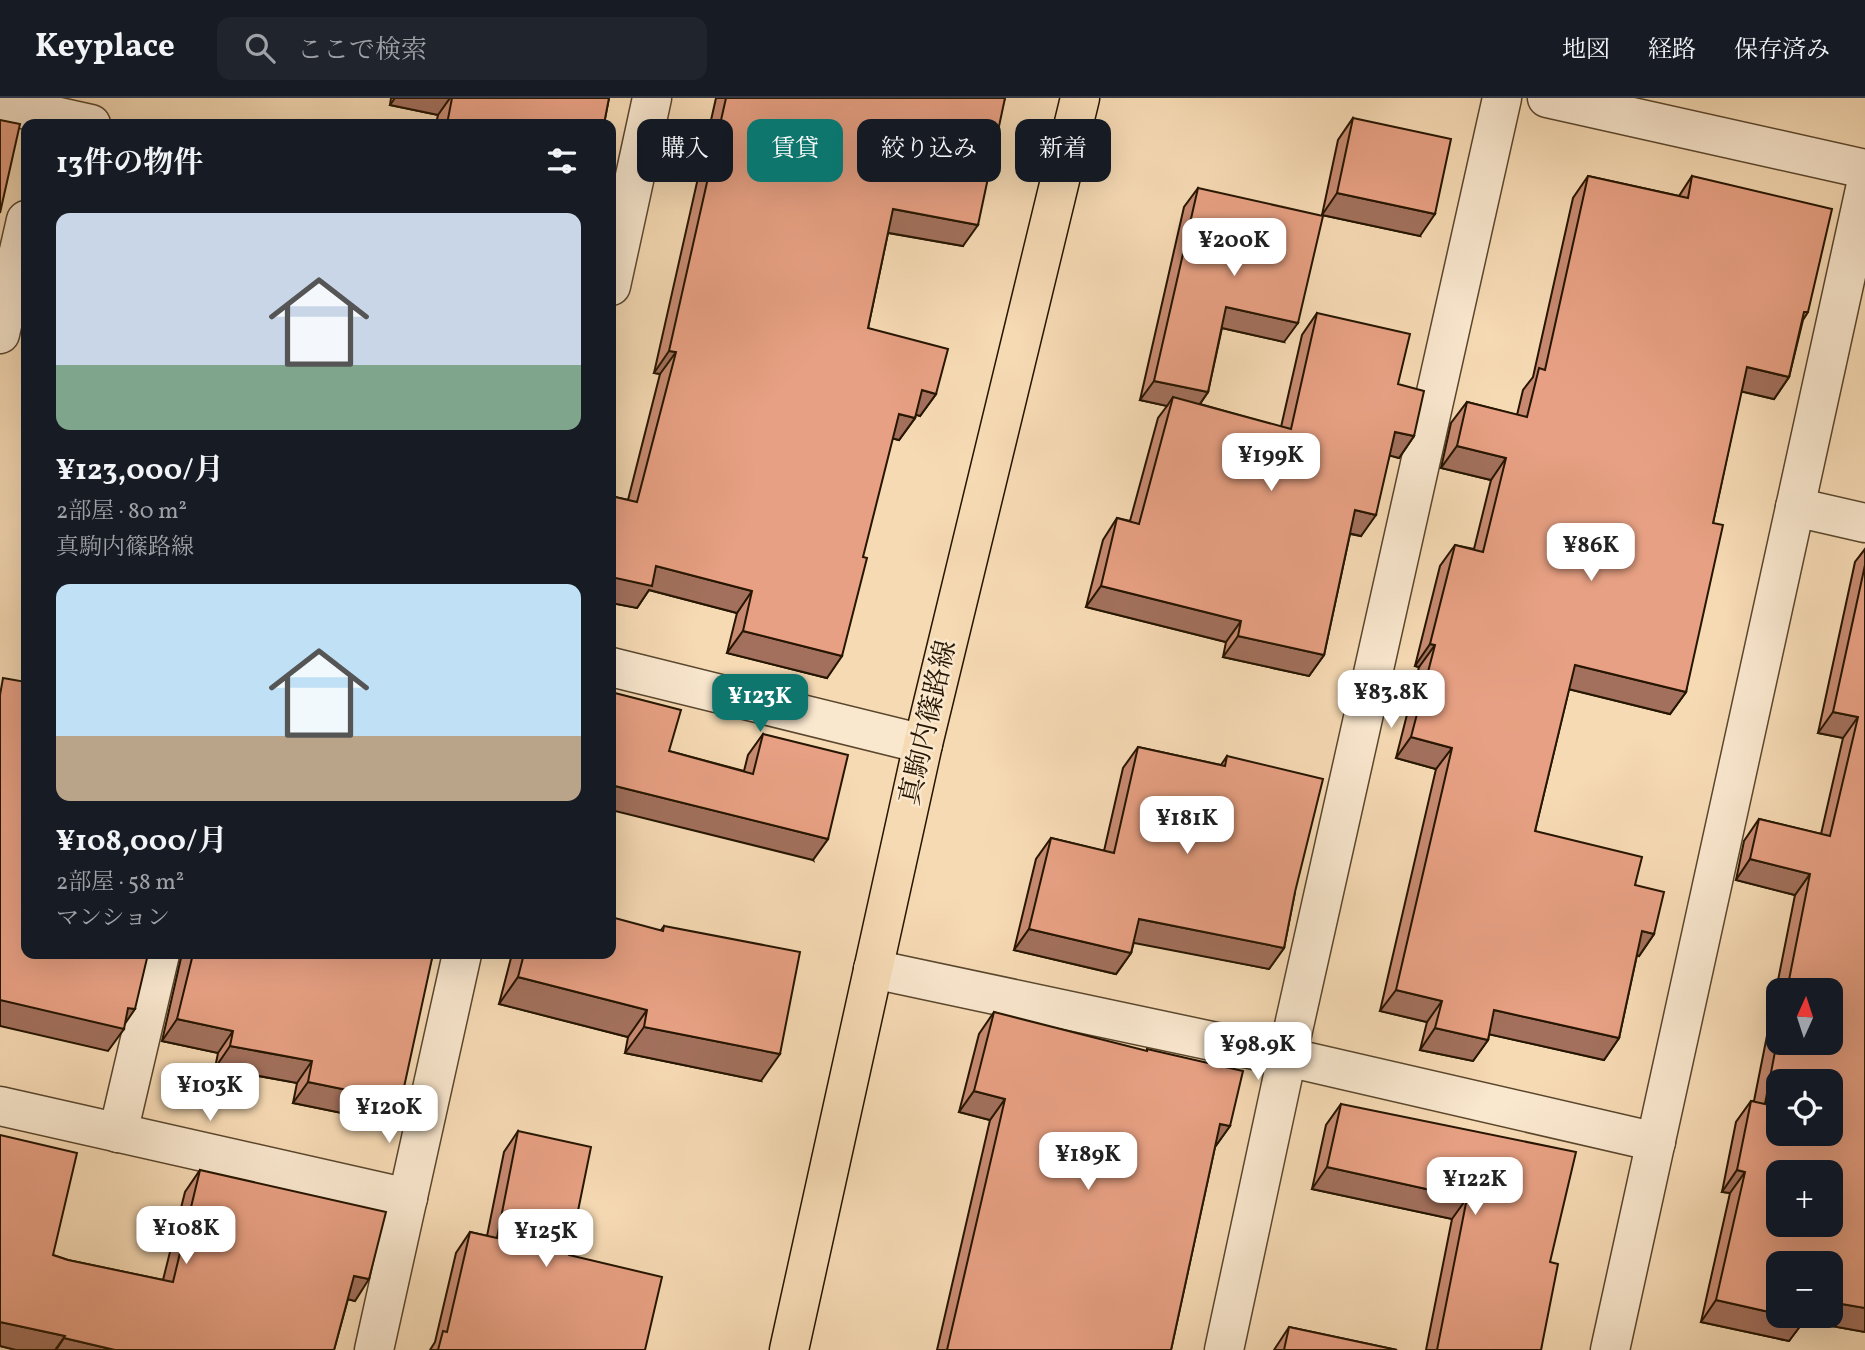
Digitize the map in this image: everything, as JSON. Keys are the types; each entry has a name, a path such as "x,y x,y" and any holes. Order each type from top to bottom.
{"main road":[{"name":"真駒内篠路線","path":"789,1350 923,744 1080,98"}],"street":[{"path":"616,240 652,98"},
{"path":"1224,1350 1502,98"},
{"path":"1547,98 1865,169"},
{"path":"0,104 51,112 74,119"},
{"path":"1610,1350 1865,189"},
{"path":"0,334 21,242"},
{"path":"1795,508 1865,523"},
{"path":"616,668 923,744"},
{"path":"118,1133 159,959"},
{"path":"374,1350 461,959"},
{"path":"873,969 1287,1057 1656,1142"},
{"path":"0,1106 408,1198"}],"building":[{"path":"452,98 609,98 605,119 448,119"},
{"path":"726,98 1005,98 1001,119 857,119 857,182 987,182 978,225 893,209 868,328 948,349 936,394 922,390 915,418 899,414 863,557 867,558 842,656 743,631 752,591 656,566 652,586 616,578 616,497 637,502 676,352 669,351 707,182 733,182 733,119 721,119"},
{"path":"1353,118 1451,139 1435,214 1337,193"},
{"path":"0,120 20,124 0,213"},
{"path":"1588,176 1688,198 1692,176 1832,209 1808,312 1804,312 1789,377 1747,367 1713,523 1723,525 1686,692 1575,665 1535,831 1642,857 1635,885 1664,892 1654,934 1642,931 1619,1038 1494,1010 1488,1040 1435,1028 1442,1001 1396,990 1452,748 1411,737 1435,645 1430,644 1455,545 1483,552 1506,458 1457,446 1467,402 1527,417 1539,368 1545,370"},
{"path":"1198,188 1323,216 1298,323 1226,307 1208,392 1154,381"},
{"path":"1317,313 1410,334 1398,384 1424,391 1414,436 1395,432 1376,515 1355,510 1324,655 1238,636 1241,621 1101,586 1117,518 1139,524 1173,397 1291,429"},
{"path":"1865,565 1865,1308 1843,1304 1843,1251 1766,1251 1766,1311 1716,1300 1745,1172 1737,1170 1751,1101 1765,1104 1766,1099 1766,1146 1843,1146 1843,1069 1772,1069 1774,1055 1843,1055 1843,978 1789,978 1810,874 1750,859 1759,819 1830,836 1858,717 1833,712"},
{"path":"3,678 21,681 21,959 147,959 135,1009 128,1008 124,1029 0,1000 0,695"},
{"path":"616,693 681,710 669,751 753,774 763,734 848,755 828,839 616,786"},
{"path":"1138,747 1225,766 1227,756 1323,779 1284,948 1139,919 1131,953 1029,929 1051,838 1114,853"},
{"path":"616,918 663,931 664,926 800,952 780,1054 644,1027 647,1010 518,977 523,959 616,959"},
{"path":"192,959 432,959 401,1101 308,1082 312,1061 230,1046 233,1031 177,1019"},
{"path":"994,1012 1147,1051 1243,1071 1230,1126 1220,1124 1171,1350 947,1350 1005,1099 974,1091"},
{"path":"1341,1104 1576,1152 1550,1262 1558,1264 1541,1350 1437,1350 1467,1198 1327,1167"},
{"path":"518,1131 591,1147 569,1255 662,1277 645,1350 438,1350 443,1331 447,1332 470,1232 497,1238"},
{"path":"0,1135 77,1153 53,1255 173,1282 200,1170 386,1212 369,1279 354,1276 334,1350 115,1350 0,1322"},
{"path":"1289,1327 1397,1350 1284,1350"}]}
